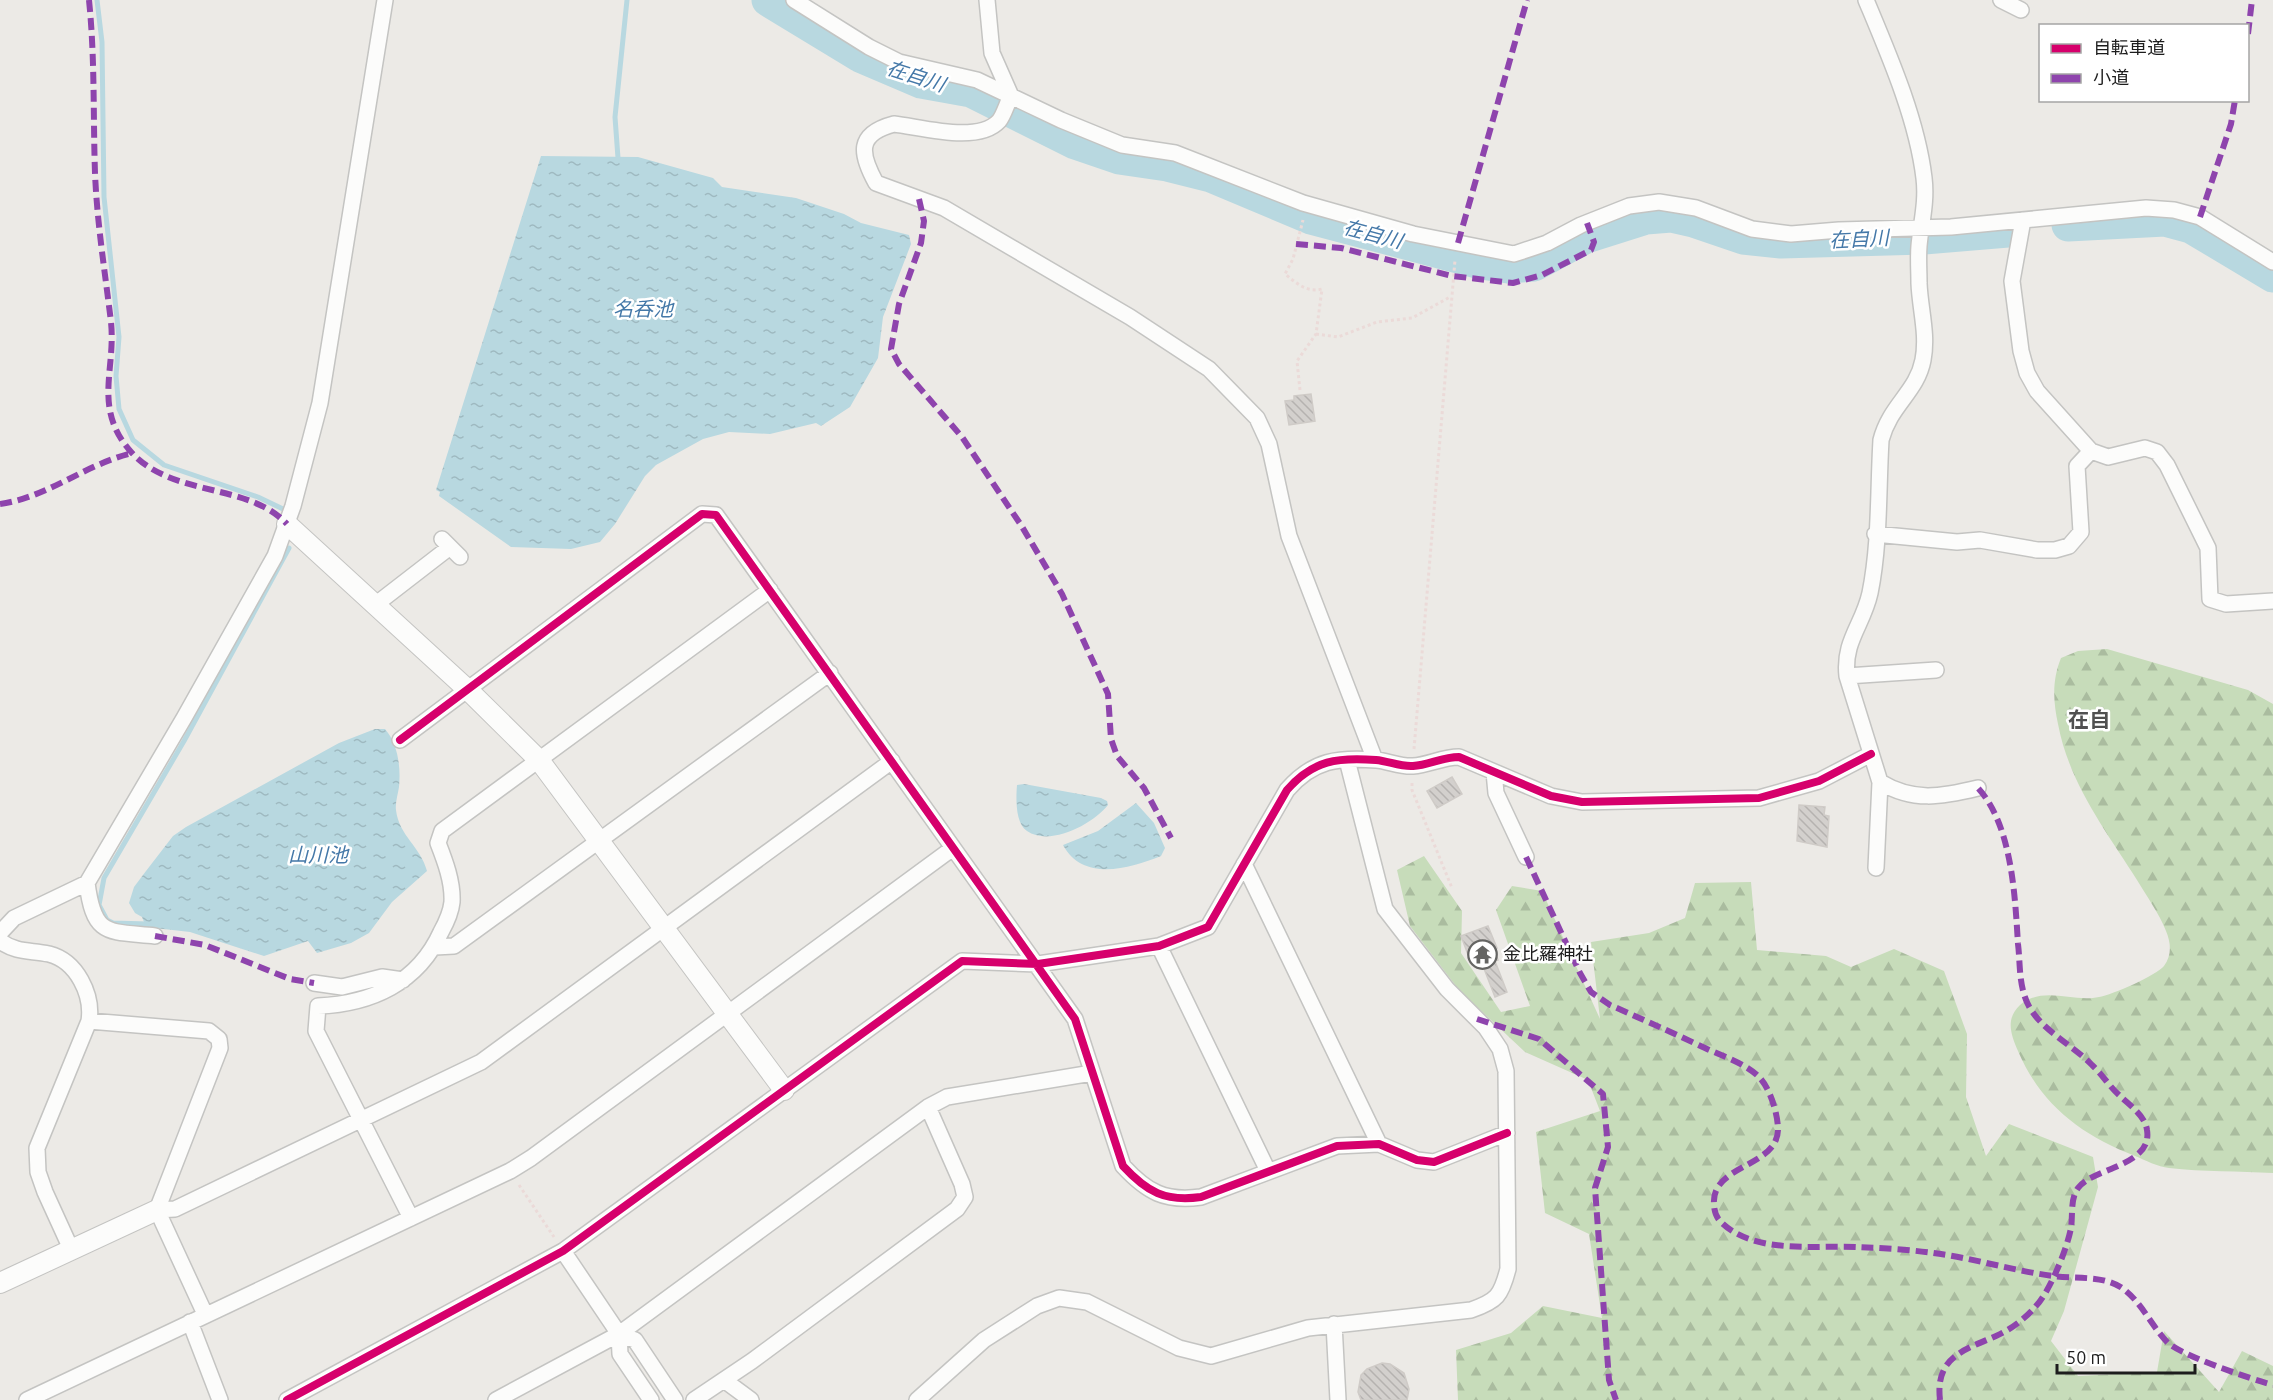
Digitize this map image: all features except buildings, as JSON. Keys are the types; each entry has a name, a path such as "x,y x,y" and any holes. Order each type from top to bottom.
{"street":[{"path":"0,933 14,918 87,883 241,619 275,556 287,524 320,403 385,0"},
{"path":"794,0 869,47 899,62 976,80 1061,120 1122,145 1175,153 1307,204 1413,234 1514,254 1547,243 1581,225 1629,206 1659,202 1695,208 1752,229 1791,234 1839,230 1921,230 2146,208 2174,210 2200,217 2273,262"},
{"path":"987,0 992,53 1011,96 999,121 987,129 972,133 894,124 882,128 866,141 863,153 865,164 876,183 944,208 1130,317 1209,369 1257,418 1269,444 1288,536 1376,760"},
{"path":"1866,0 1888,52 1917,144 1924,179 1926,212 1921,230 1919,300 1926,340 1923,363 1913,387 1886,421 1881,440 1870,595 1847,648 1847,676 1880,782 1876,868"},
{"path":"2001,0 2021,10"},
{"path":"2023,220 2012,281 2021,351 2027,373 2037,391 2091,451 2108,457 2145,447 2157,452 2167,465 2208,548 2211,599 2226,604 2273,601"},
{"path":"1875,534 1948,542 1980,540 2037,550 2055,550 2069,546 2081,532 2077,466 2091,451"},
{"path":"400,740 702,514 716,515 1075,1019 1123,1166 1138,1183 1157,1194 1179,1200 1201,1197 1337,1146 1379,1144 1417,1160 1434,1162 1507,1133"},
{"path":"287,524 467,689 539,759 784,1090"},
{"path":"375,605 451,548"},
{"path":"411,1218 316,1030 318,1006 346,1005 371,998 403,980 419,967 435,947 452,902 445,861 438,843 442,831 770,590"},
{"path":"1847,676 1936,670"},
{"path":"435,947 454,946 830,673"},
{"path":"287,1400 563,1251 962,962 1038,964 1159,945 1208,927 1287,790 1300,774 1321,762 1376,760 1412,766 1445,757 1459,757 1551,796 1582,802 1760,798 1819,781 1871,754"},
{"path":"917,1400 984,1341 1037,1306 1059,1298 1087,1302 1179,1348 1211,1356 1308,1328 1471,1310 1490,1303 1500,1294 1508,1269 1506,1071 1500,1049 1486,1028 1447,990 1385,909 1347,760"},
{"path":"0,1283 157,1210 175,1209 481,1062 892,761"},
{"path":"1494,772 1496,793 1526,857"},
{"path":"1880,782 1898,794 1920,797 1954,794 1978,788"},
{"path":"27,1400 510,1171 541,1151 953,848"},
{"path":"1244,864 1379,1144"},
{"path":"87,883 96,921 105,929 155,936"},
{"path":"0,941 13,950 50,955 66,964 80,978 88,992 89,1021 38,1148 38,1172 71,1249"},
{"path":"1159,945 1268,1171"},
{"path":"314,983 342,987 382,977 403,980"},
{"path":"89,1021 209,1031 219,1039 220,1048 157,1210 205,1314"},
{"path":"496,1400 620,1334 928,1107 947,1097 1092,1073"},
{"path":"694,1400 957,1209 965,1197 962,1184 928,1107"},
{"path":"563,1251 620,1334 634,1340 675,1400"},
{"path":"189,1322 220,1400"},
{"path":"1334,1324 1338,1400"},
{"path":"620,1334 620,1354 651,1400"},
{"path":"724,1380 751,1400"}],"path":[{"path":"1300,390 1297,362 1316,334 1322,289 1313,291 1298,285 1285,274 1293,259 1307,204"},
{"path":"1452,888 1413,790 1412,766 1424,652 1450,297 1458,243"},
{"path":"1316,334 1338,336 1377,322 1412,318 1450,297"},
{"path":"510,1171 563,1251"}],"green space":[{"path":"2107,649 2248,690 2273,704 2273,1173 2165,1167 2115,1148 2080,1128 2051,1102 2027,1070 2013,1039 2012,1016 2020,1005 2029,999 2049,995 2099,997 2134,984 2160,970 2167,962 2170,949 2166,931 2090,806 2063,746 2058,724 2054,691 2061,658 2078,651"},
{"path":"1424,856 1462,911 1461,953 1501,1012 1530,1006 1496,910 1512,886 1542,891 1600,1019 1591,942 1649,933 1685,918 1695,883 1751,882 1757,950 1826,956 1851,967 1894,949 1944,971 1967,1034 1966,1097 1986,1156 2009,1124 2093,1157 2098,1187 2064,1311 2051,1341 2078,1376 2157,1372 2164,1331 2219,1392 2242,1351 2273,1366 2273,1400 1458,1400 1456,1350 1511,1333 1543,1306 1602,1318 1589,1234 1545,1213 1536,1132 1600,1111 1588,1080 1525,1052 1459,990 1410,926 1397,870"}],"water":[{"name":"名呑池","path":"541,156 638,157 713,178 722,187 796,198 844,214 861,223 909,235 911,244 883,317 878,358 850,407 821,426 816,423 770,434 729,432 703,439 656,465 645,476 615,524 600,542 571,549 511,547 439,496 440,492 436,490"},
{"name":"山川池","path":"375,729 385,729 396,749 399,772 396,801 398,819 427,871 392,902 369,933 351,943 317,953 308,941 264,956 190,932 146,927 142,917 135,913 129,903 134,887 173,836 339,743"},
{"path":"1024,784 1101,798 1107,801 1108,805 1082,826 1070,831 1059,835 1036,835 1023,827 1018,816 1017,785"},
{"path":"1136,803 1154,823 1165,848 1161,856 1121,868 1094,868 1072,857 1063,845 1098,831"}],"waterway":[{"path":"97,0 102,42 104,197 119,337 116,376 119,409 133,440 164,465 258,497 283,509"},
{"path":"618,158 615,117 627,0"},
{"name":"在自川","path":"768,0 860,56 921,82 971,91 1075,143 1119,158 1167,165 1211,176 1311,218 1481,263 1508,267 1534,265 1586,237 1646,218 1671,216 1743,238 1781,242 1924,238 2008,231"},
{"name":"在自川","path":"2068,225 2165,220 2191,227 2273,276"},
{"path":"148,924 113,923 107,920 99,905 104,878 184,741 289,548"}],"marked path":[{"path":"89,0 96,192 111,322 112,340 108,389 113,421 120,437 132,453 149,467 168,477 253,502 271,511 287,524"},
{"path":"1458,243 1527,0"},
{"path":"2249,26 2252,0"},
{"path":"2200,217 2231,124 2235,102"},
{"path":"919,199 924,221 921,243 899,304 891,349 899,364 962,437 1021,525 1062,594 1108,694 1111,739 1117,756 1144,788 1171,838"},
{"path":"1296,244 1341,248 1452,276 1513,283 1542,275 1591,250 1594,242 1587,223"},
{"path":"0,504 35,495 99,465 133,453"},
{"path":"1940,1400 1942,1374 1954,1357 2012,1327 2041,1299 2066,1247 2071,1228 2075,1192 2078,1188 2085,1181 2120,1165 2141,1151 2146,1142 2147,1130 2140,1115 2092,1065 2044,1025 2029,1006 2021,982 2010,862 1998,821 1978,788"},
{"path":"1526,857 1591,992 1610,1005 1740,1064 1759,1077 1767,1088 1777,1117 1778,1130 1775,1142 1767,1152 1723,1181 1716,1191 1714,1204 1716,1215 1734,1232 1767,1244 1920,1251 2039,1274 2106,1281 2129,1293 2162,1337 2176,1348 2218,1367 2273,1385"},
{"path":"155,936 205,945 290,979 314,983"},
{"path":"1477,1019 1539,1039 1603,1094 1608,1147 1595,1188 1609,1380 1616,1400"}],"cycle path":[{"path":"400,740 702,514 716,515 1075,1019 1123,1166 1140,1183 1167,1196 1201,1197 1337,1146 1379,1144 1417,1160 1434,1162 1507,1133"},
{"path":"287,1400 563,1251 962,961 1038,964 1159,946 1208,927 1287,790 1307,772 1317,767 1338,760 1350,759 1376,760 1413,766 1459,757 1551,796 1582,802 1759,798 1819,781 1871,754"}],"place":[{"name":"金比羅神社","path":"1482,954"}],"district":[{"name":"在自","path":"2089,720"}]}
